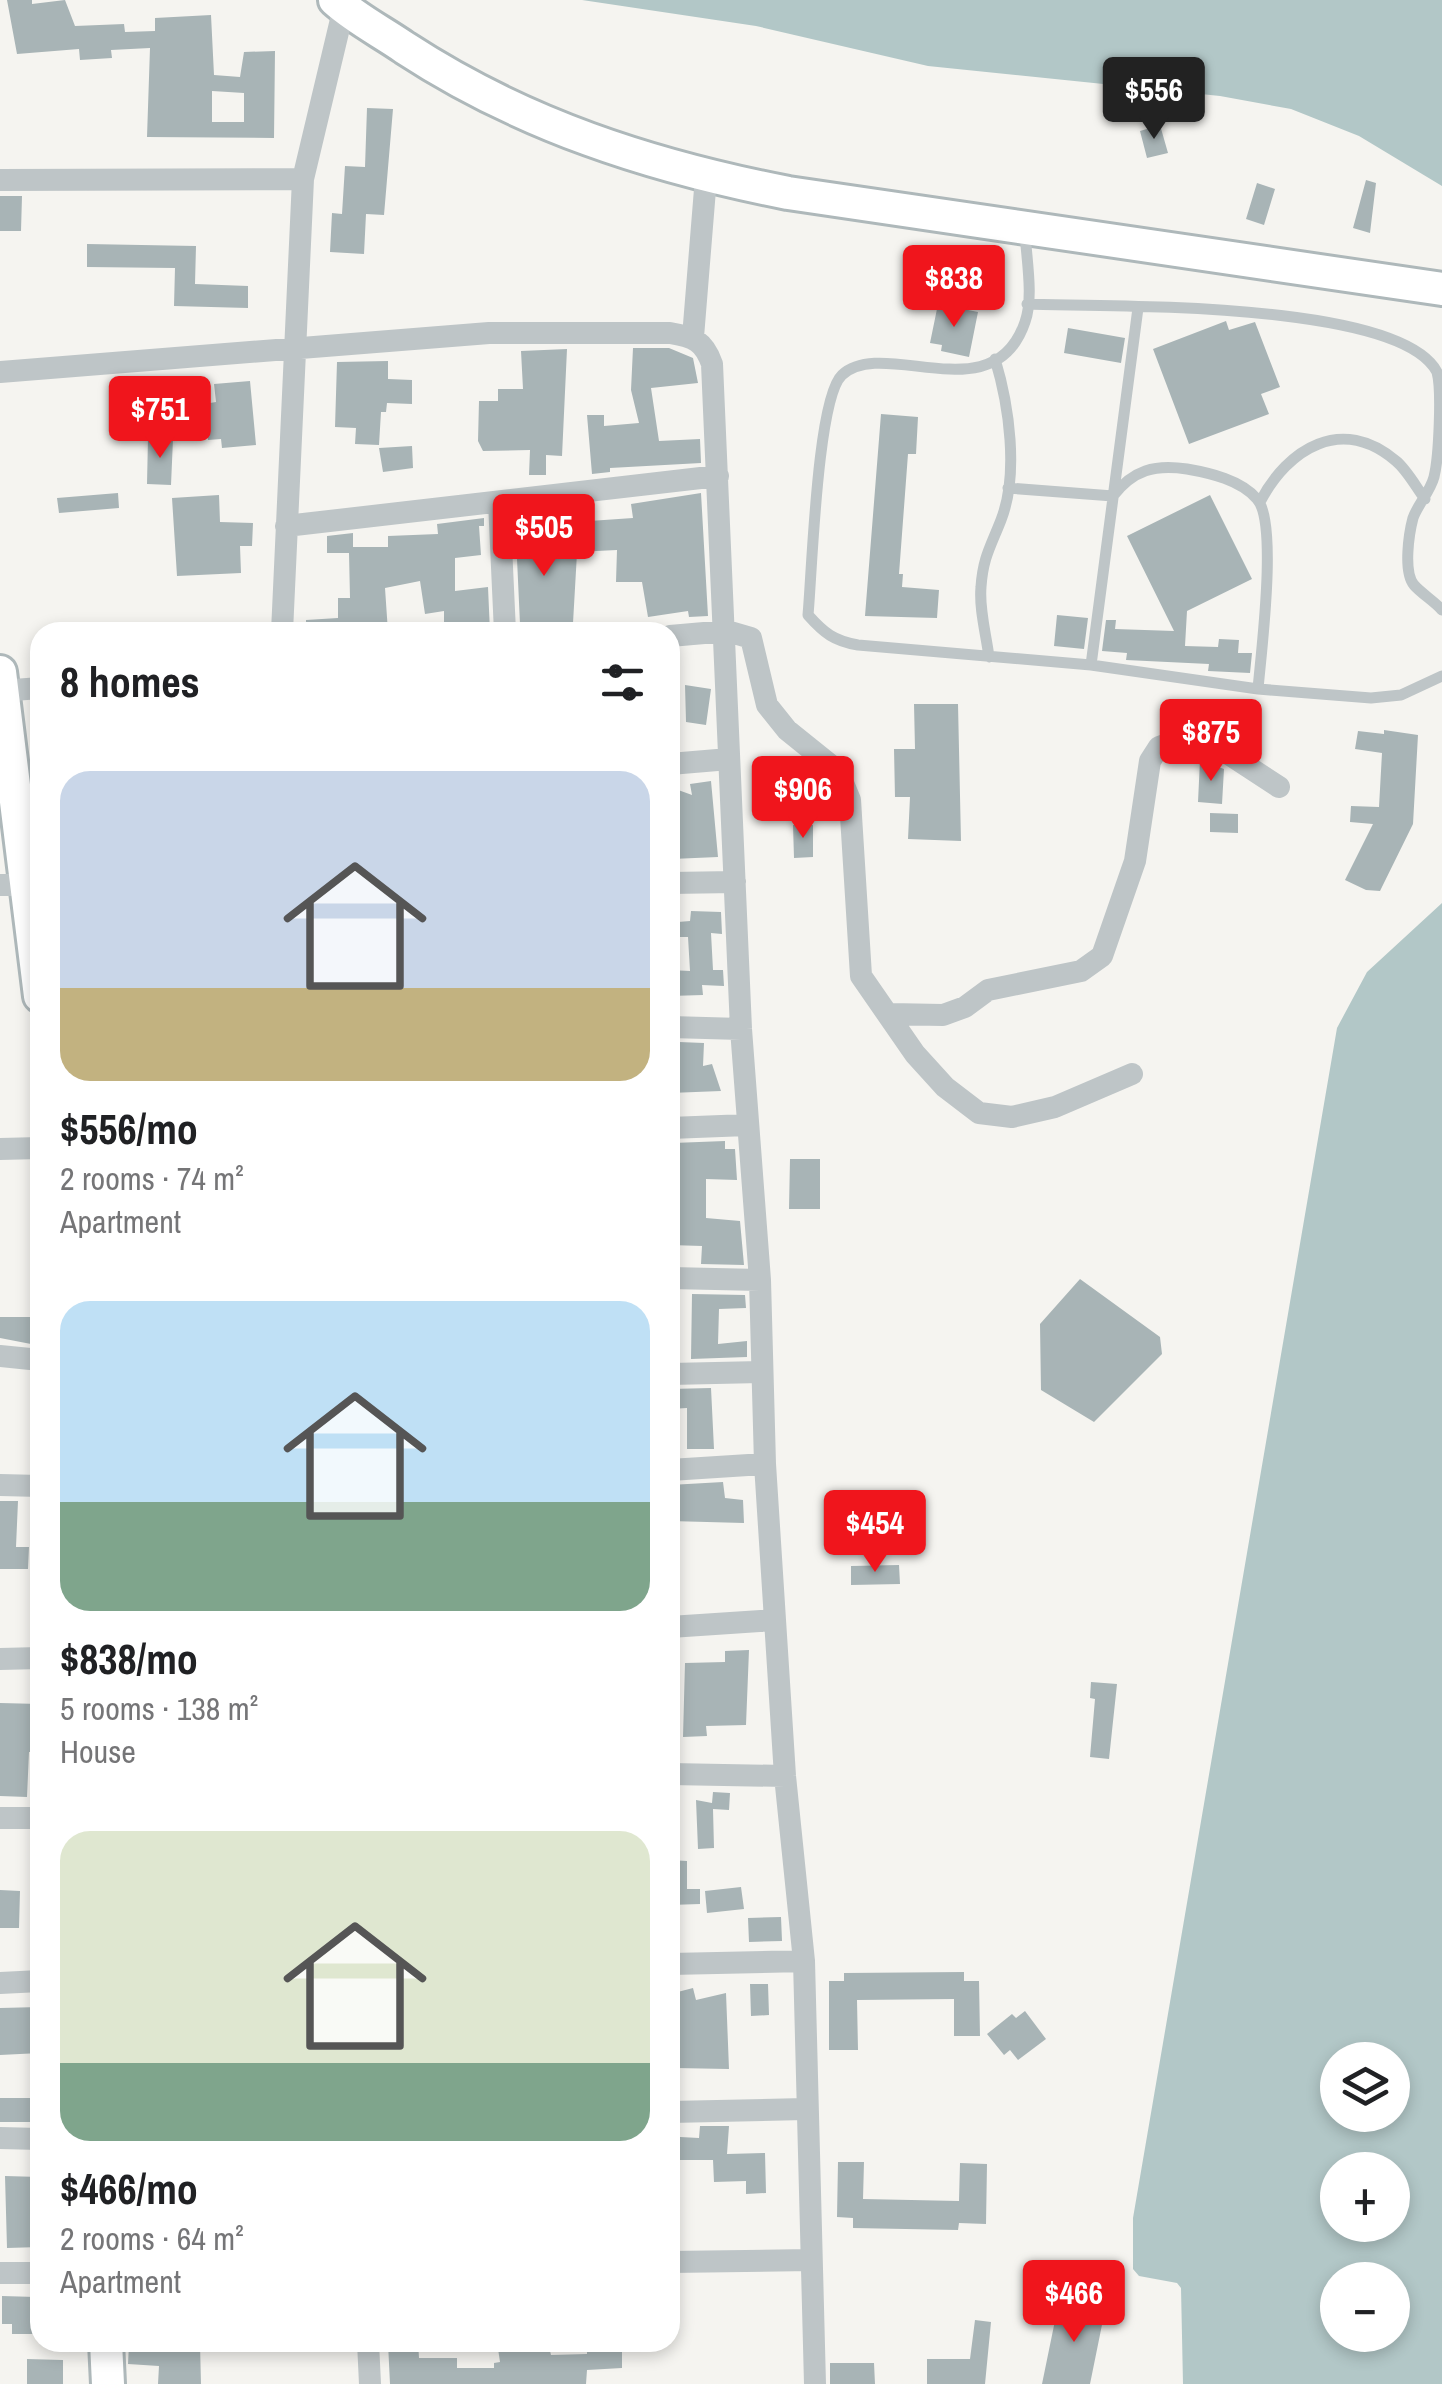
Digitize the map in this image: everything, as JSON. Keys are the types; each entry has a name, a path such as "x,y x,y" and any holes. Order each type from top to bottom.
{"main road":[{"path":"339,4 452,78 528,118 602,147 706,177 788,193 1442,288"},
{"path":"1,685 30,931"},
{"path":"106,2352 108,2384"}],"street":[{"path":"282,622 303,179 339,4"},
{"path":"693,337 706,177"},
{"path":"0,180 303,179"},
{"path":"0,372 296,350 388,339 558,330 693,337 706,347 712,364 718,476 741,1029 760,1280 760,1372 774,1620 784,1776 804,1961 815,2384"},
{"path":"286,526 718,476"},
{"path":"499,502 505,622"},
{"path":"680,635 726,631 751,638 767,705 788,730 838,771 850,800 861,976 915,1054 945,1087 980,1112 1012,1117 1054,1106 1132,1074"},
{"path":"1,685 30,687"},
{"path":"889,1014 942,1015 965,1007 988,990 1080,971 1102,956 1136,861 1150,761 1160,747 1178,740 1218,747 1279,788"},
{"path":"680,763 729,759"},
{"path":"680,883 735,882"},
{"path":"680,1027 741,1029"},
{"path":"680,1128 747,1125"},
{"path":"0,1149 30,1148"},
{"path":"680,1278 760,1280"},
{"path":"0,1356 30,1359"},
{"path":"680,1374 760,1372"},
{"path":"680,1469 765,1464"},
{"path":"0,1486 30,1486"},
{"path":"680,1626 774,1620"},
{"path":"0,1659 30,1658"},
{"path":"680,1774 784,1776"},
{"path":"0,1818 30,1818"},
{"path":"680,1964 804,1961"},
{"path":"0,1983 30,1982"},
{"path":"680,2112 806,2109"},
{"path":"0,2138 30,2139"},
{"path":"680,2262 811,2260"},
{"path":"0,2273 30,2272"},
{"path":"368,2352 370,2384"}],"lane":[{"path":"1025,226 1026,321 1012,344 995,359 964,372 876,364 856,367 840,376 825,412 808,614 835,641 1092,665 1258,689 1371,698 1401,695 1442,676"},
{"path":"1026,304 1301,315 1402,344 1423,356 1436,372 1442,389 1434,478 1413,517 1408,568 1412,583 1442,610"},
{"path":"1092,665 1138,308"},
{"path":"989,657 980,591 986,546 1001,522 1008,488 1010,407 995,359"},
{"path":"1260,502 1276,472 1304,449 1338,438 1369,444 1397,462 1424,499"},
{"path":"1113,496 1125,481 1164,465 1205,472 1244,487 1260,502 1268,541 1258,689"},
{"path":"1008,488 1113,496"}],"shaded area":[{"path":"582,0 1442,0 1442,186 1359,136 1291,109 1220,96 928,66 756,26"},
{"path":"1442,903 1442,2384 1183,2384 1181,2288 1177,2283 1139,2276 1133,2269 1133,2218 1337,1028 1367,972"}],"building":[{"path":"7,0 32,0 32,4 65,0 75,26 124,24 125,32 155,31 155,18 211,15 214,75 240,77 244,52 275,51 274,138 147,137 150,48 111,50 112,58 80,60 79,49 17,54","holes":["212,91 244,93 244,122 212,122"]},
{"path":"367,108 393,109 384,215 366,214 364,254 330,252 332,213 342,214 345,166 365,167"},
{"path":"1160,125 1168,153 1147,158 1140,131"},
{"path":"1366,180 1376,183 1370,233 1353,228"},
{"path":"1257,183 1275,189 1264,225 1246,219"},
{"path":"0,196 22,196 21,231 0,231"},
{"path":"87,244 196,246 195,284 248,286 248,308 174,306 175,268 87,267"},
{"path":"938,304 978,312 969,357 941,351 942,345 930,343"},
{"path":"1226,321 1229,330 1255,322 1280,387 1261,394 1269,414 1189,444 1153,349"},
{"path":"1068,328 1125,338 1121,363 1064,353"},
{"path":"633,348 669,348 693,358 698,383 651,388 659,441 700,439 701,463 610,468 610,472 592,474 587,415 604,415 604,426 639,423 631,390"},
{"path":"567,349 562,456 546,455 546,475 529,475 530,450 483,451 478,441 479,401 498,401 498,389 523,389 521,351"},
{"path":"388,361 388,379 412,380 412,404 387,403 386,412 381,412 379,445 355,444 356,428 335,427 337,362"},
{"path":"250,381 256,445 222,448 221,439 208,440 204,404 216,402 214,384"},
{"path":"881,414 918,417 916,454 908,454 899,574 903,574 902,587 939,590 937,618 865,616"},
{"path":"148,438 173,439 171,485 147,484"},
{"path":"412,446 413,468 383,472 379,448"},
{"path":"118,493 119,508 59,513 57,498"},
{"path":"701,493 708,616 689,617 688,611 648,617 642,582 616,582 617,550 576,552 575,522 633,518 631,504"},
{"path":"219,495 220,522 253,523 252,546 240,546 241,573 177,576 172,498"},
{"path":"1210,495 1252,579 1187,611 1185,646 1218,647 1219,639 1239,640 1238,653 1252,653 1250,673 1208,671 1209,664 1126,660 1127,653 1102,651 1106,620 1116,620 1115,629 1174,631 1127,536"},
{"path":"545,511 545,522 530,522 530,552 577,553 573,622 520,622 515,515"},
{"path":"484,518 484,526 479,526 481,555 455,558 455,591 488,587 490,622 444,622 444,611 425,614 420,581 385,588 387,622 306,622 338,618 338,598 350,598 349,553 327,553 327,536 353,533 353,547 388,547 388,536 438,534 437,524"},
{"path":"1057,615 1088,618 1084,649 1054,646"},
{"path":"685,685 711,689 706,725 686,722"},
{"path":"914,704 958,704 961,841 908,839 910,797 895,797 894,749 915,749"},
{"path":"1384,730 1418,735 1413,824 1380,891 1366,890 1345,880 1373,824 1350,822 1351,806 1379,807 1382,753 1355,749 1358,731 1384,734"},
{"path":"1200,760 1224,769 1222,804 1198,802"},
{"path":"711,781 718,857 680,859 680,791 692,795 690,784"},
{"path":"766,790 788,790 788,814 767,814"},
{"path":"1210,813 1238,814 1238,833 1210,832"},
{"path":"793,825 813,825 813,857 794,858"},
{"path":"691,911 721,912 722,934 711,933 713,970 723,970 724,986 702,985 703,995 680,996 680,970 690,971 688,937 680,937 680,922 690,921"},
{"path":"680,1042 704,1043 703,1066 712,1064 721,1091 680,1093"},
{"path":"725,1141 725,1149 735,1149 737,1180 706,1179 706,1218 740,1221 744,1265 701,1264 702,1246 680,1245 680,1143"},
{"path":"790,1159 820,1159 820,1209 789,1209"},
{"path":"1080,1279 1160,1337 1162,1354 1094,1422 1041,1390 1040,1324"},
{"path":"692,1294 745,1295 746,1308 719,1309 718,1344 747,1341 747,1357 691,1359"},
{"path":"0,1317 30,1317 30,1344 0,1338"},
{"path":"711,1388 714,1449 687,1449 687,1408 680,1408 680,1389"},
{"path":"723,1482 725,1498 743,1500 744,1523 680,1521 680,1484"},
{"path":"0,1501 18,1501 16,1547 29,1547 28,1569 0,1569"},
{"path":"899,1565 900,1584 851,1585 851,1566"},
{"path":"749,1650 746,1725 706,1726 707,1736 683,1737 685,1663 725,1662 725,1651"},
{"path":"1091,1682 1117,1684 1109,1759 1090,1757 1095,1699 1090,1698"},
{"path":"0,1703 30,1704 27,1797 0,1796"},
{"path":"713,1792 730,1793 729,1810 713,1809 714,1848 698,1849 696,1800 712,1803"},
{"path":"680,1861 687,1861 687,1889 700,1889 700,1904 680,1905"},
{"path":"741,1887 744,1909 707,1913 705,1891"},
{"path":"0,1890 20,1891 19,1928 0,1928"},
{"path":"781,1917 782,1941 749,1942 748,1918"},
{"path":"964,1972 964,1981 979,1981 980,2036 954,2036 954,1999 857,2000 858,2050 829,2050 829,1981 844,1981 844,1973"},
{"path":"750,1984 768,1984 769,2015 751,2016"},
{"path":"693,1988 696,2000 726,1993 729,2069 680,2068 680,1991"},
{"path":"30,2007 30,2054 0,2055 0,2008"},
{"path":"1025,2011 1046,2039 1018,2060 1010,2050 1004,2055 987,2034 1012,2014 1016,2018"},
{"path":"0,2098 30,2098 30,2122 0,2122"},
{"path":"700,2126 729,2126 727,2154 765,2153 766,2193 746,2194 746,2181 714,2182 713,2160 680,2160 680,2137 699,2138"},
{"path":"838,2162 864,2162 863,2199 959,2201 960,2163 987,2164 986,2224 959,2223 958,2230 853,2228 853,2218 837,2217"},
{"path":"5,2176 30,2177 30,2247 7,2248"},
{"path":"2,2296 30,2297 30,2334 12,2334 12,2324 2,2324"},
{"path":"1059,2301 1105,2310 1090,2384 1042,2384"},
{"path":"975,2320 991,2322 985,2384 927,2384 927,2359 970,2359"},
{"path":"129,2352 200,2352 201,2384 158,2384 159,2366 128,2364"},
{"path":"388,2352 419,2352 419,2358 457,2358 457,2368 494,2368 494,2363 500,2362 498,2352 622,2352 622,2368 587,2370 586,2384 390,2384"},
{"path":"27,2359 63,2360 63,2384 27,2384"},
{"path":"830,2363 874,2363 875,2384 830,2384"}]}
